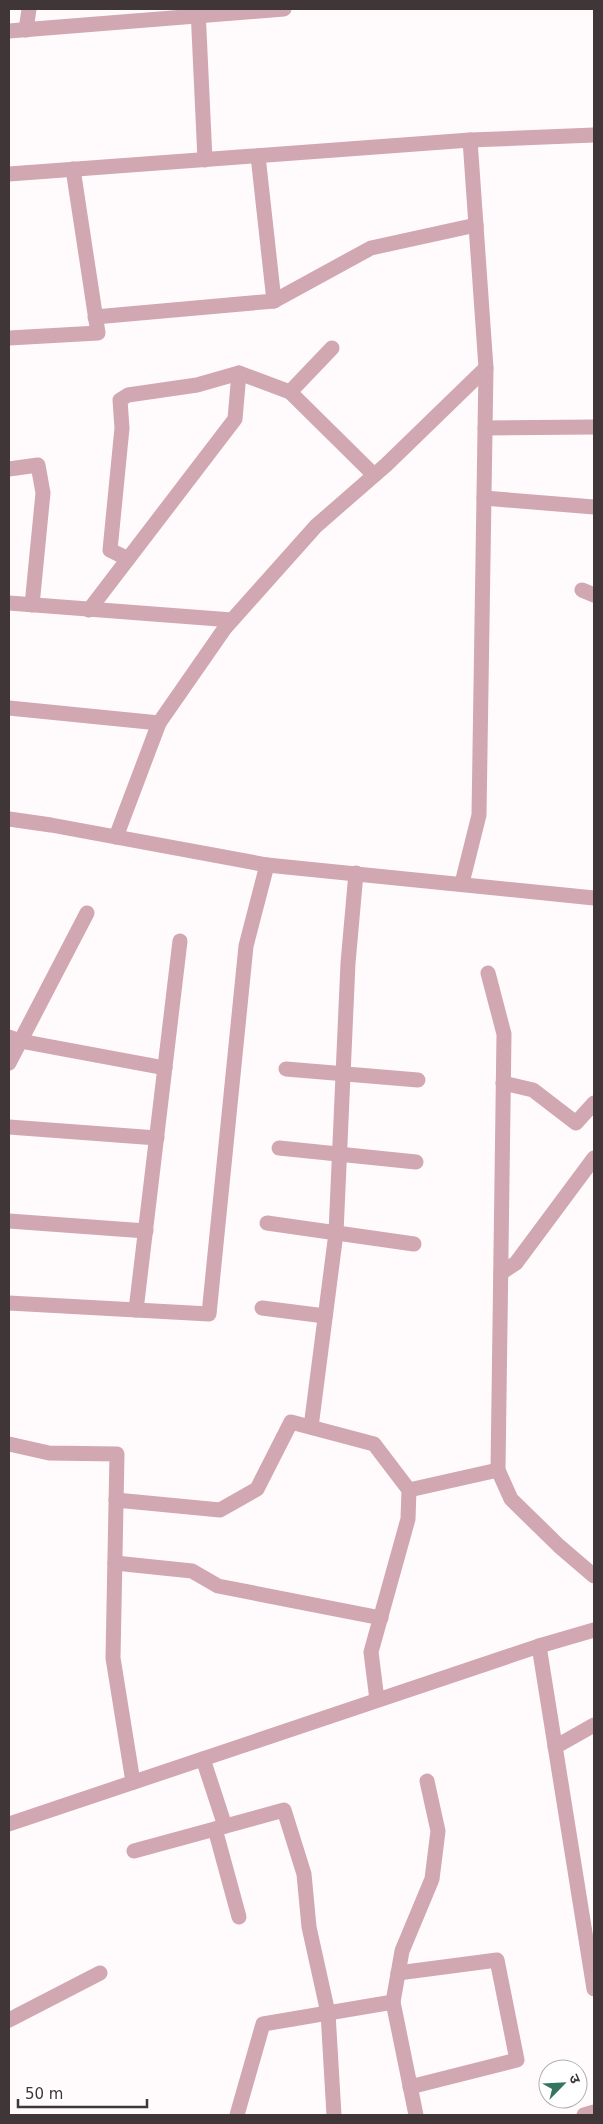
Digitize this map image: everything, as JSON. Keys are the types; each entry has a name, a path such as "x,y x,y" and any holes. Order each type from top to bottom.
{"street":[{"path":"26,30 29,9"},
{"path":"9,31 198,12 284,9"},
{"path":"198,12 205,160"},
{"path":"9,174 470,140 594,135"},
{"path":"462,883 479,815 486,368 470,140"},
{"path":"258,156 274,301"},
{"path":"9,338 98,333 73,170"},
{"path":"95,317 274,301 370,248 476,226"},
{"path":"290,392 332,348"},
{"path":"116,837 159,723 232,620 316,526 374,476 486,368"},
{"path":"128,559 110,550 122,428 120,400 128,395 197,386 239,373 290,392 374,476"},
{"path":"89,610 235,420 239,373"},
{"path":"485,428 594,427"},
{"path":"9,469 38,465 43,493 32,605"},
{"path":"484,498 594,507"},
{"path":"9,603 232,620"},
{"path":"9,708 159,723"},
{"path":"9,819 267,865 462,883 594,898"},
{"path":"9,1303 209,1314 246,946 267,865"},
{"path":"311,1427 336,1233 348,963 356,873"},
{"path":"9,1062 14,1039 87,913"},
{"path":"136,1310 180,941"},
{"path":"488,973 504,1034 498,1470 511,1499 559,1546 594,1576"},
{"path":"14,1039 165,1068"},
{"path":"286,1069 418,1080"},
{"path":"503,1083 533,1090 576,1122 594,1103"},
{"path":"9,1127 157,1138"},
{"path":"279,1148 416,1162"},
{"path":"501,1273 516,1263 594,1158"},
{"path":"9,1222 146,1231"},
{"path":"267,1223 414,1244"},
{"path":"262,1308 326,1316"},
{"path":"116,1500 220,1510 258,1489 291,1422 374,1444 409,1490 408,1519 371,1652 378,1700"},
{"path":"9,1444 49,1453 117,1454 113,1658 133,1782"},
{"path":"409,1490 498,1470"},
{"path":"115,1564 192,1572 218,1586 381,1618"},
{"path":"9,1824 539,1646 594,1630"},
{"path":"539,1646 594,1990"},
{"path":"555,1747 594,1725"},
{"path":"203,1759 220,1828 238,1917"},
{"path":"416,2115 393,2002 402,1950 432,1879 438,1831 427,1782"},
{"path":"134,1851 284,1810 304,1874 309,1927 328,2013 334,2115"},
{"path":"398,1973 497,1960 517,2060 410,2087"},
{"path":"9,2020 100,1973"},
{"path":"238,2115 263,2024 393,2002"},
{"path":"584,2115 594,2112"}]}
